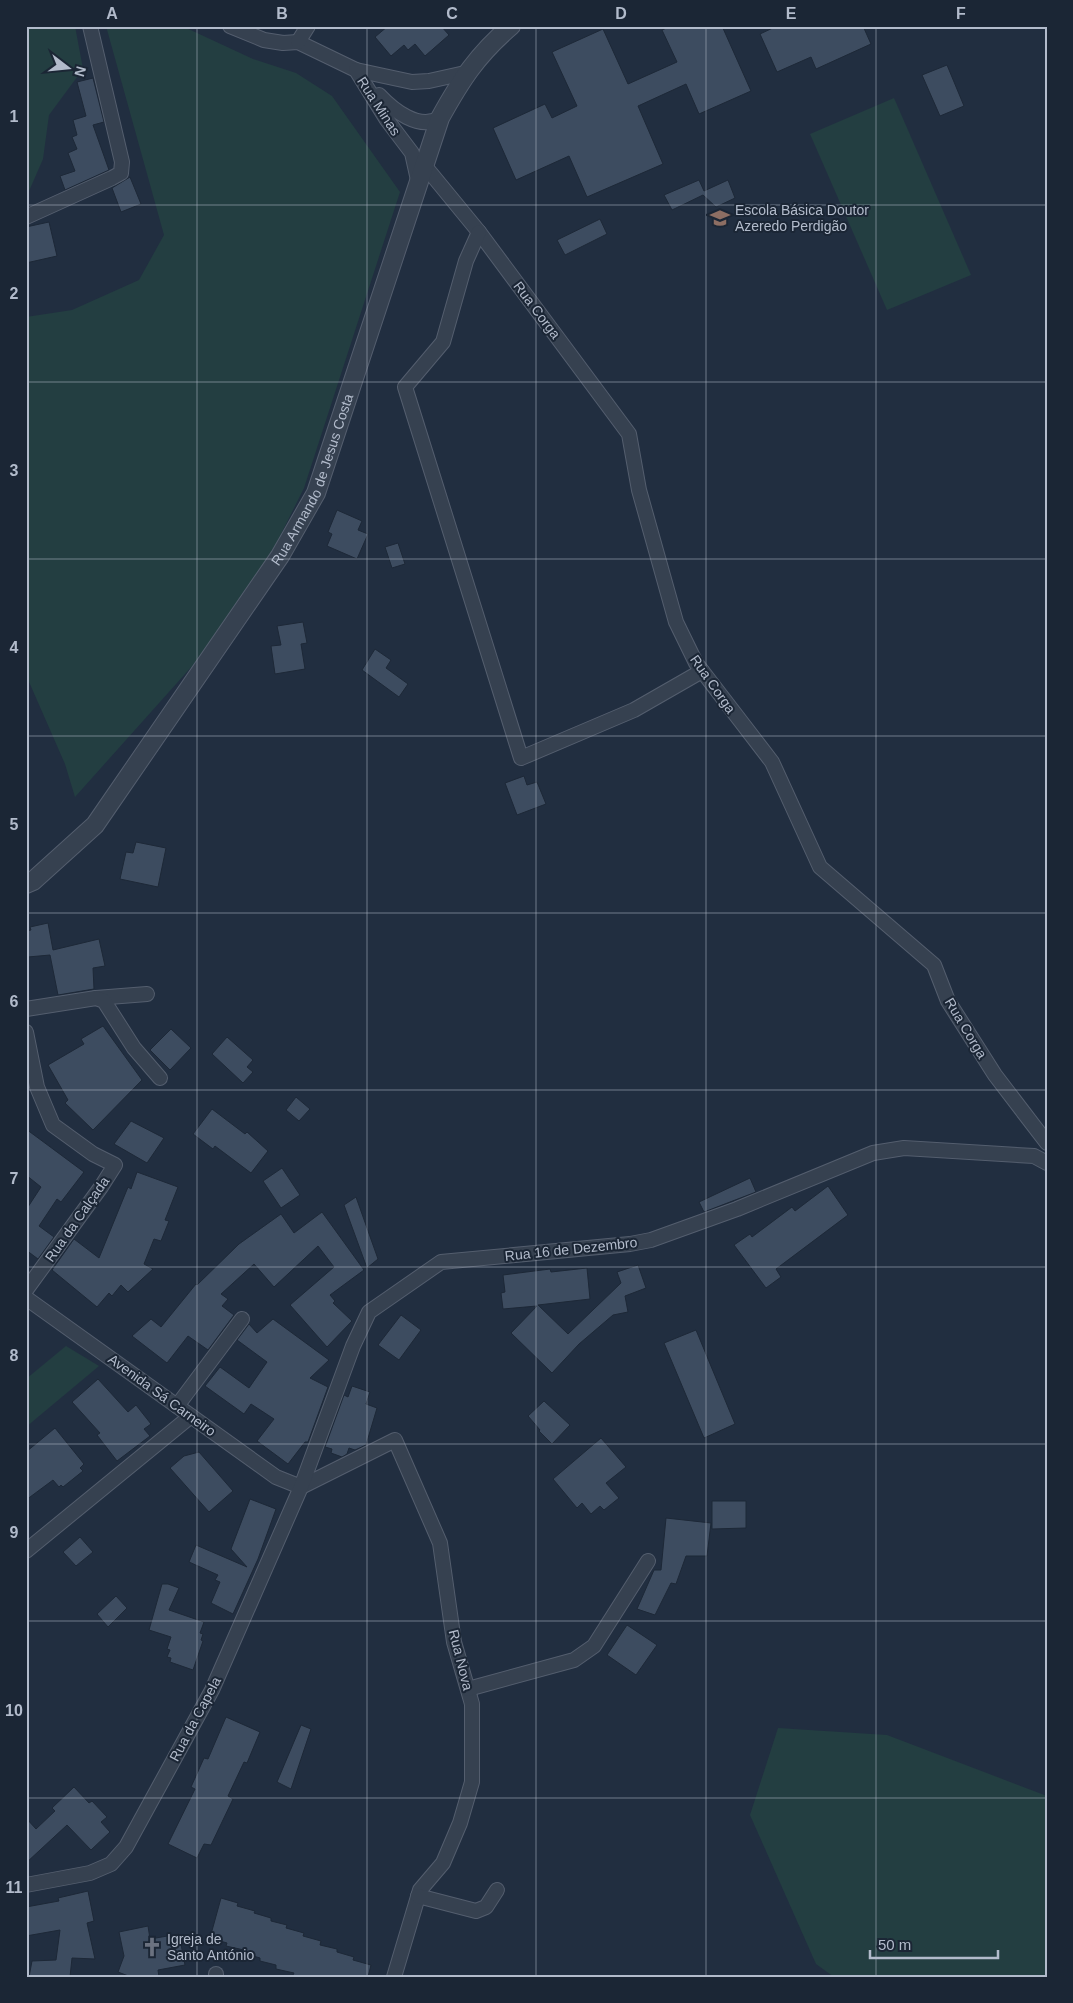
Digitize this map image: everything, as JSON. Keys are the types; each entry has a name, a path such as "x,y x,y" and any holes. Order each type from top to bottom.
{"street":[{"path":"26,217 121,173 122,162 90,26"},
{"name":"Rua Minas","path":"230,26 264,40 282,43 298,42 356,70 387,120 412,153 419,183"},
{"path":"298,42 308,26"},
{"name":"Rua Armando de Jesus Costa","path":"26,884 33,881 95,825 280,556 316,494 440,118 465,74 485,50 511,26"},
{"path":"356,70 412,82 429,81 465,74"},
{"path":"356,70 391,108 426,123 434,122 440,118"},
{"name":"Rua Corga","path":"424,165 479,232 629,434 639,490 676,622 702,671 772,762 820,867 934,965 948,1001 995,1075 1047,1143"},
{"path":"479,232 466,261 443,342 405,387 521,758 634,710 702,671"},
{"path":"26,1009 96,998 147,994"},
{"path":"96,998 104,1001 134,1048 160,1078"},
{"name":"Rua da Calçada","path":"26,1032 36,1087 54,1125 94,1154 115,1165 102,1187 26,1290"},
{"name":"Rua 16 de Dezembro","path":"301,1487 353,1346 369,1312 441,1262 630,1244 651,1240 737,1208 873,1153 904,1148 1034,1156 1047,1163"},
{"name":"Avenida Sá Carneiro","path":"26,1298 276,1477 301,1487"},
{"path":"177,1406 242,1319"},
{"path":"26,1551 191,1416"},
{"name":"Rua Nova","path":"301,1487 395,1440 440,1543 454,1642 472,1704 472,1782 460,1823 443,1863 420,1890 394,1977"},
{"name":"Rua da Capela","path":"26,1885 90,1873 111,1864 126,1847 212,1690 301,1487"},
{"path":"468,1689 574,1660 594,1646 648,1561"},
{"path":"418,1896 476,1911 486,1907 496,1890"}],"green space":[{"path":"26,26 75,26 83,69 49,115 43,159 26,198"},
{"path":"106,26 182,26 253,59 296,73 332,96 400,192 304,488 244,608 75,797 65,764 26,675 26,317 72,310 139,280 164,235"},
{"path":"894,98 971,275 887,310 810,134"},
{"path":"66,1346 99,1366 26,1427 26,1379"},
{"path":"778,1728 887,1735 1047,1796 1047,1977 834,1977 816,1964 750,1815"}],"building":[{"path":"388,26 441,26 449,35 425,56 415,44 408,50 404,45 391,56 375,37"},
{"path":"671,26 722,26 751,91 699,114 686,84 638,106 663,164 587,197 569,156 516,180 493,128 545,104 552,118 577,106 552,52 603,29 628,84 677,62 662,30"},
{"path":"777,26 863,26 871,44 816,69 811,57 777,72 760,34"},
{"path":"947,65 964,106 940,116 922,75"},
{"path":"93,78 104,122 93,125 109,170 65,190 60,176 75,171 68,153 77,149 72,137 77,135 73,120 86,116 77,82"},
{"path":"130,177 141,204 121,212 112,188"},
{"path":"699,180 704,191 728,180 735,198 716,207 703,195 672,210 664,195"},
{"path":"600,219 607,234 565,255 557,240"},
{"path":"49,222 57,256 26,263 26,227"},
{"path":"337,510 362,521 358,530 368,534 357,559 327,546 332,534 328,532"},
{"path":"398,543 405,564 392,568 385,547"},
{"path":"303,622 307,643 301,644 305,669 275,674 271,646 281,645 277,626"},
{"path":"375,649 391,660 386,668 408,684 399,697 362,670"},
{"path":"524,776 527,785 537,782 546,804 517,815 505,783"},
{"path":"136,842 166,848 158,887 120,879 126,852 133,853"},
{"path":"48,923 53,950 99,939 105,966 93,968 94,989 58,995 50,955 28,957 26,931 31,930 30,927"},
{"path":"103,1026 142,1080 93,1130 65,1103 68,1100 48,1065 84,1044 81,1039"},
{"path":"171,1029 191,1048 170,1070 150,1050"},
{"path":"227,1037 253,1060 247,1067 253,1072 243,1083 212,1054"},
{"path":"296,1097 310,1109 299,1121 286,1110"},
{"path":"212,1109 245,1134 247,1132 268,1151 251,1173 215,1146 213,1149 193,1134"},
{"path":"131,1121 164,1138 147,1163 114,1144"},
{"path":"26,1129 84,1172 61,1202 57,1199 39,1226 54,1237 38,1259 26,1250 26,1210 41,1187 26,1175"},
{"path":"282,1168 300,1195 281,1208 263,1181"},
{"path":"137,1172 178,1187 165,1220 169,1221 161,1241 154,1239 144,1264 153,1269 128,1292 121,1285 112,1296 109,1293 97,1307 52,1270 74,1239 99,1258 128,1187 131,1189"},
{"path":"750,1178 756,1192 704,1212 699,1202"},
{"path":"828,1186 848,1215 776,1269 781,1277 766,1288 734,1245 750,1234 752,1237 792,1207 795,1211"},
{"path":"356,1197 378,1259 367,1268 344,1205"},
{"path":"322,1212 364,1270 330,1295 335,1301 333,1303 352,1321 327,1347 290,1305 334,1267 318,1246 274,1287 254,1264 221,1294 228,1299 222,1306 234,1315 208,1350 188,1336 167,1363 132,1336 151,1319 161,1327 196,1284 239,1244 281,1214 294,1233"},
{"path":"638,1265 646,1288 625,1296 628,1312 613,1315 579,1344 552,1373 511,1333 537,1306 503,1309 501,1293 505,1292 503,1275 550,1269 551,1272 587,1268 590,1299 538,1305 568,1334 621,1283 617,1272"},
{"path":"401,1315 421,1330 399,1360 378,1345"},
{"path":"273,1319 329,1360 310,1378 328,1387 308,1442 305,1442 288,1464 257,1441 274,1419 251,1404 244,1414 205,1386 220,1367 249,1388 267,1362 237,1340 249,1324 257,1333"},
{"path":"696,1330 735,1424 704,1438 664,1343"},
{"path":"98,1379 128,1412 136,1405 151,1424 144,1429 150,1436 117,1461 97,1435 100,1433 72,1402"},
{"path":"352,1386 370,1392 366,1404 377,1408 366,1445 355,1450 349,1448 347,1454 342,1457 331,1453 332,1449 325,1447 344,1395 348,1397"},
{"path":"544,1401 570,1425 552,1444 528,1416"},
{"path":"55,1428 84,1464 80,1468 83,1471 63,1487 61,1485 59,1487 53,1480 26,1500 26,1452"},
{"path":"601,1438 626,1467 606,1483 619,1498 604,1510 600,1506 591,1514 582,1503 577,1508 553,1479"},
{"path":"199,1452 233,1491 209,1512 170,1468 184,1456"},
{"path":"250,1499 276,1509 258,1559 233,1614 211,1603 220,1582 215,1580 218,1575 189,1562 196,1545 247,1567 231,1549"},
{"path":"712,1501 746,1501 746,1528 712,1529"},
{"path":"666,1518 711,1523 707,1556 686,1556 676,1584 671,1583 655,1615 637,1609 654,1570 661,1570"},
{"path":"80,1537 93,1552 76,1566 63,1552"},
{"path":"162,1584 179,1588 169,1610 204,1622 200,1633 203,1634 201,1640 203,1641 193,1670 170,1662 171,1658 167,1657 170,1650 167,1649 171,1637 149,1630"},
{"path":"116,1596 127,1608 108,1627 97,1614"},
{"path":"627,1625 657,1645 636,1675 607,1655"},
{"path":"226,1717 260,1732 247,1763 244,1762 228,1796 233,1799 211,1845 204,1844 197,1858 168,1844 195,1789 191,1787 204,1758 208,1759"},
{"path":"301,1725 311,1729 291,1789 277,1782"},
{"path":"74,1787 89,1803 92,1801 107,1817 101,1822 110,1832 91,1850 67,1825 26,1863 26,1818 36,1829 55,1811 52,1808"},
{"path":"88,1891 94,1921 87,1923 95,1959 72,1958 70,1977 29,1977 32,1961 56,1960 60,1930 26,1936 26,1907 59,1901 58,1898"},
{"path":"221,1898 238,1903 237,1906 255,1911 254,1913 271,1918 271,1921 287,1925 286,1928 304,1933 303,1936 321,1941 320,1945 337,1949 337,1952 354,1957 353,1960 371,1965 368,1977 292,1977 294,1973 276,1969 276,1965 260,1961 260,1958 243,1953 244,1950 226,1946 227,1943 210,1938"},
{"name":"Igreja de Santo António","path":"148,1926 150,1939 179,1934 185,1965 158,1970 159,1977 131,1977 118,1972 124,1956 119,1932"}],"place":[{"name":"Escola Básica Doutor Azeredo Perdigão","path":"720,218"},
{"name":"Igreja de Santo António","path":"152,1947"}]}
